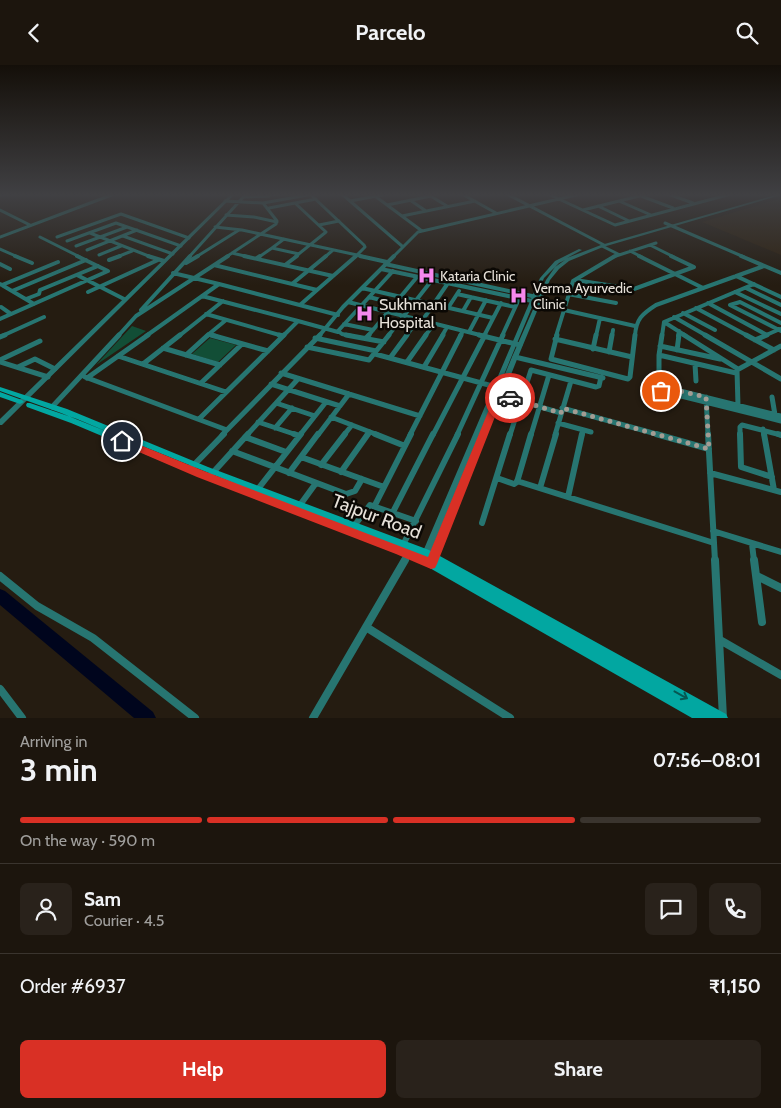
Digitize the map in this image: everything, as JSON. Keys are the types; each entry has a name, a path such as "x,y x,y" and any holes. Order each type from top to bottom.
{"main road":[{"name":"Tajpur Road","path":"0,389 74,421 192,467"},
{"name":"Tajpur Road","path":"0,394 52,407 211,475 406,549"},
{"name":"Tajpur Road","path":"211,475 258,489 300,505 429,559 722,718"},
{"name":"Tajpur Road","path":"429,559 704,718"}],"street":[{"path":"57,237 91,224"},
{"path":"67,241 112,224"},
{"path":"120,224 181,245"},
{"path":"152,224 189,238"},
{"path":"0,423 25,401 162,261 202,224"},
{"path":"52,407 217,224"},
{"path":"136,316 273,224"},
{"path":"300,305 357,255 364,245 343,224"},
{"path":"377,224 402,246"},
{"path":"413,224 422,231"},
{"path":"192,467 402,246 422,231 449,224"},
{"path":"566,224 618,255"},
{"path":"0,237 30,225"},
{"path":"285,265 326,233 319,225"},
{"path":"670,225 781,272"},
{"path":"429,559 515,357 517,344 533,299 544,274 551,266 570,254 670,225 781,272"},
{"path":"76,246 127,227"},
{"path":"215,227 333,249 533,299"},
{"path":"88,250 138,230"},
{"path":"181,266 239,230"},
{"path":"90,233 132,251 162,261"},
{"path":"123,236 173,253"},
{"path":"0,319 108,271 40,237"},
{"path":"257,259 284,239"},
{"path":"656,243 618,255 574,279 554,339 550,357 552,361 626,380 629,379 635,326 638,318 651,308 764,266"},
{"path":"429,559 496,387 541,298 548,280 562,264 580,253 602,244"},
{"path":"574,279 631,290 694,266 649,245"},
{"path":"99,255 121,246"},
{"path":"272,248 299,254"},
{"path":"0,249 32,263"},
{"path":"292,284 333,249"},
{"path":"109,260 132,251"},
{"path":"630,251 703,288"},
{"path":"232,253 333,276"},
{"path":"12,291 86,260"},
{"path":"88,292 162,261"},
{"path":"1,285 58,262"},
{"path":"0,264 10,269"},
{"path":"214,265 317,290"},
{"path":"47,266 59,271"},
{"path":"26,299 38,295 40,290 98,266"},
{"path":"380,269 519,299 541,298"},
{"path":"338,332 393,271"},
{"path":"173,273 338,315"},
{"path":"77,275 124,299"},
{"path":"736,276 781,297"},
{"path":"366,338 417,277"},
{"path":"307,347 365,360 371,359 432,280"},
{"path":"390,358 434,304 448,283"},
{"path":"87,378 219,284"},
{"path":"664,321 754,284"},
{"path":"1,285 34,304"},
{"path":"448,307 462,287"},
{"path":"362,288 493,318"},
{"path":"746,288 781,305"},
{"path":"735,292 781,314"},
{"path":"457,294 515,307"},
{"path":"568,294 616,303"},
{"path":"202,296 338,332 384,341"},
{"path":"369,297 396,304"},
{"path":"463,311 471,297"},
{"path":"313,718 366,627 406,549 416,521 482,383 519,299"},
{"path":"375,505 441,372 486,300"},
{"path":"142,364 223,301"},
{"path":"708,314 740,302 781,323"},
{"path":"348,303 517,344"},
{"path":"393,512 464,378 501,303"},
{"path":"708,303 767,335"},
{"path":"730,305 780,330"},
{"path":"0,307 12,314"},
{"path":"696,308 755,340 779,348"},
{"path":"564,310 635,326"},
{"path":"683,313 715,330"},
{"path":"206,314 283,336"},
{"path":"0,337 44,317"},
{"path":"674,317 781,379"},
{"path":"593,349 600,318"},
{"path":"186,355 226,320"},
{"path":"199,419 298,321"},
{"path":"664,321 737,371"},
{"path":"664,321 659,355 660,390 778,416"},
{"path":"407,363 434,323"},
{"path":"344,324 373,330"},
{"path":"424,367 447,327"},
{"path":"609,352 614,329"},
{"path":"755,340 780,330"},
{"path":"677,350 679,331"},
{"path":"209,334 268,351"},
{"path":"315,338 496,387"},
{"path":"554,339 632,357"},
{"path":"0,361 40,341"},
{"path":"693,354 696,347 694,341"},
{"path":"201,383 242,344"},
{"path":"660,346 723,360"},
{"path":"163,348 220,365"},
{"path":"659,355 695,364 737,371 779,348"},
{"path":"118,356 226,392"},
{"path":"515,357 601,377 616,377"},
{"path":"18,367 36,359 55,369"},
{"path":"0,361 48,377"},
{"path":"482,523 535,362"},
{"path":"695,364 696,381"},
{"path":"532,370 598,387 601,377"},
{"path":"737,371 738,407"},
{"path":"281,373 420,416"},
{"path":"80,375 227,430"},
{"path":"517,481 549,375"},
{"path":"211,475 298,379"},
{"path":"540,488 571,381"},
{"path":"271,384 340,406"},
{"path":"289,473 349,394"},
{"path":"499,395 709,449"},
{"path":"772,397 778,416"},
{"path":"706,399 720,640 722,718"},
{"path":"258,489 326,402"},
{"path":"276,403 315,416"},
{"path":"738,407 781,421"},
{"path":"275,427 292,408"},
{"path":"332,417 405,446"},
{"path":"258,422 299,436"},
{"path":"558,423 591,432"},
{"path":"321,465 352,425"},
{"path":"772,477 746,469 741,465 741,426 762,429 781,435"},
{"path":"762,429 772,477 778,491"},
{"path":"568,497 583,430"},
{"path":"341,472 370,432"},
{"path":"245,437 286,452"},
{"path":"232,451 348,494 355,491 362,479"},
{"path":"301,457 384,487"},
{"path":"710,473 778,491"},
{"path":"497,479 514,484 517,481 714,543"},
{"path":"300,505 316,483"},
{"path":"354,526 368,506 375,505 416,521"},
{"path":"713,531 781,552"},
{"path":"752,544 762,622"},
{"path":"0,576 37,606 93,639 195,718"},
{"path":"757,576 781,588"},
{"path":"366,627 510,718"},
{"path":"720,640 781,675"},
{"path":"0,689 22,718"}],"shaded area":[{"path":"708,224 781,224 781,255"}],"green space":[{"path":"132,326 146,331 96,365"},
{"path":"210,338 236,345 218,362 192,354"}],"waterway":[{"path":"0,596 147,718"}],"way so far":[{"path":"510,398 561,413 562,408 709,449 706,397 658,386 658,389 661,391"}],"place":[{"name":"Kataria Clinic","path":"426,276"},
{"name":"Verma Ayurvedic Clinic","path":"519,296"},
{"name":"Sukhmani Hospital","path":"365,313"}],"route":[{"path":"122,441 200,474 400,550 431,564 499,395 510,398"}]}
